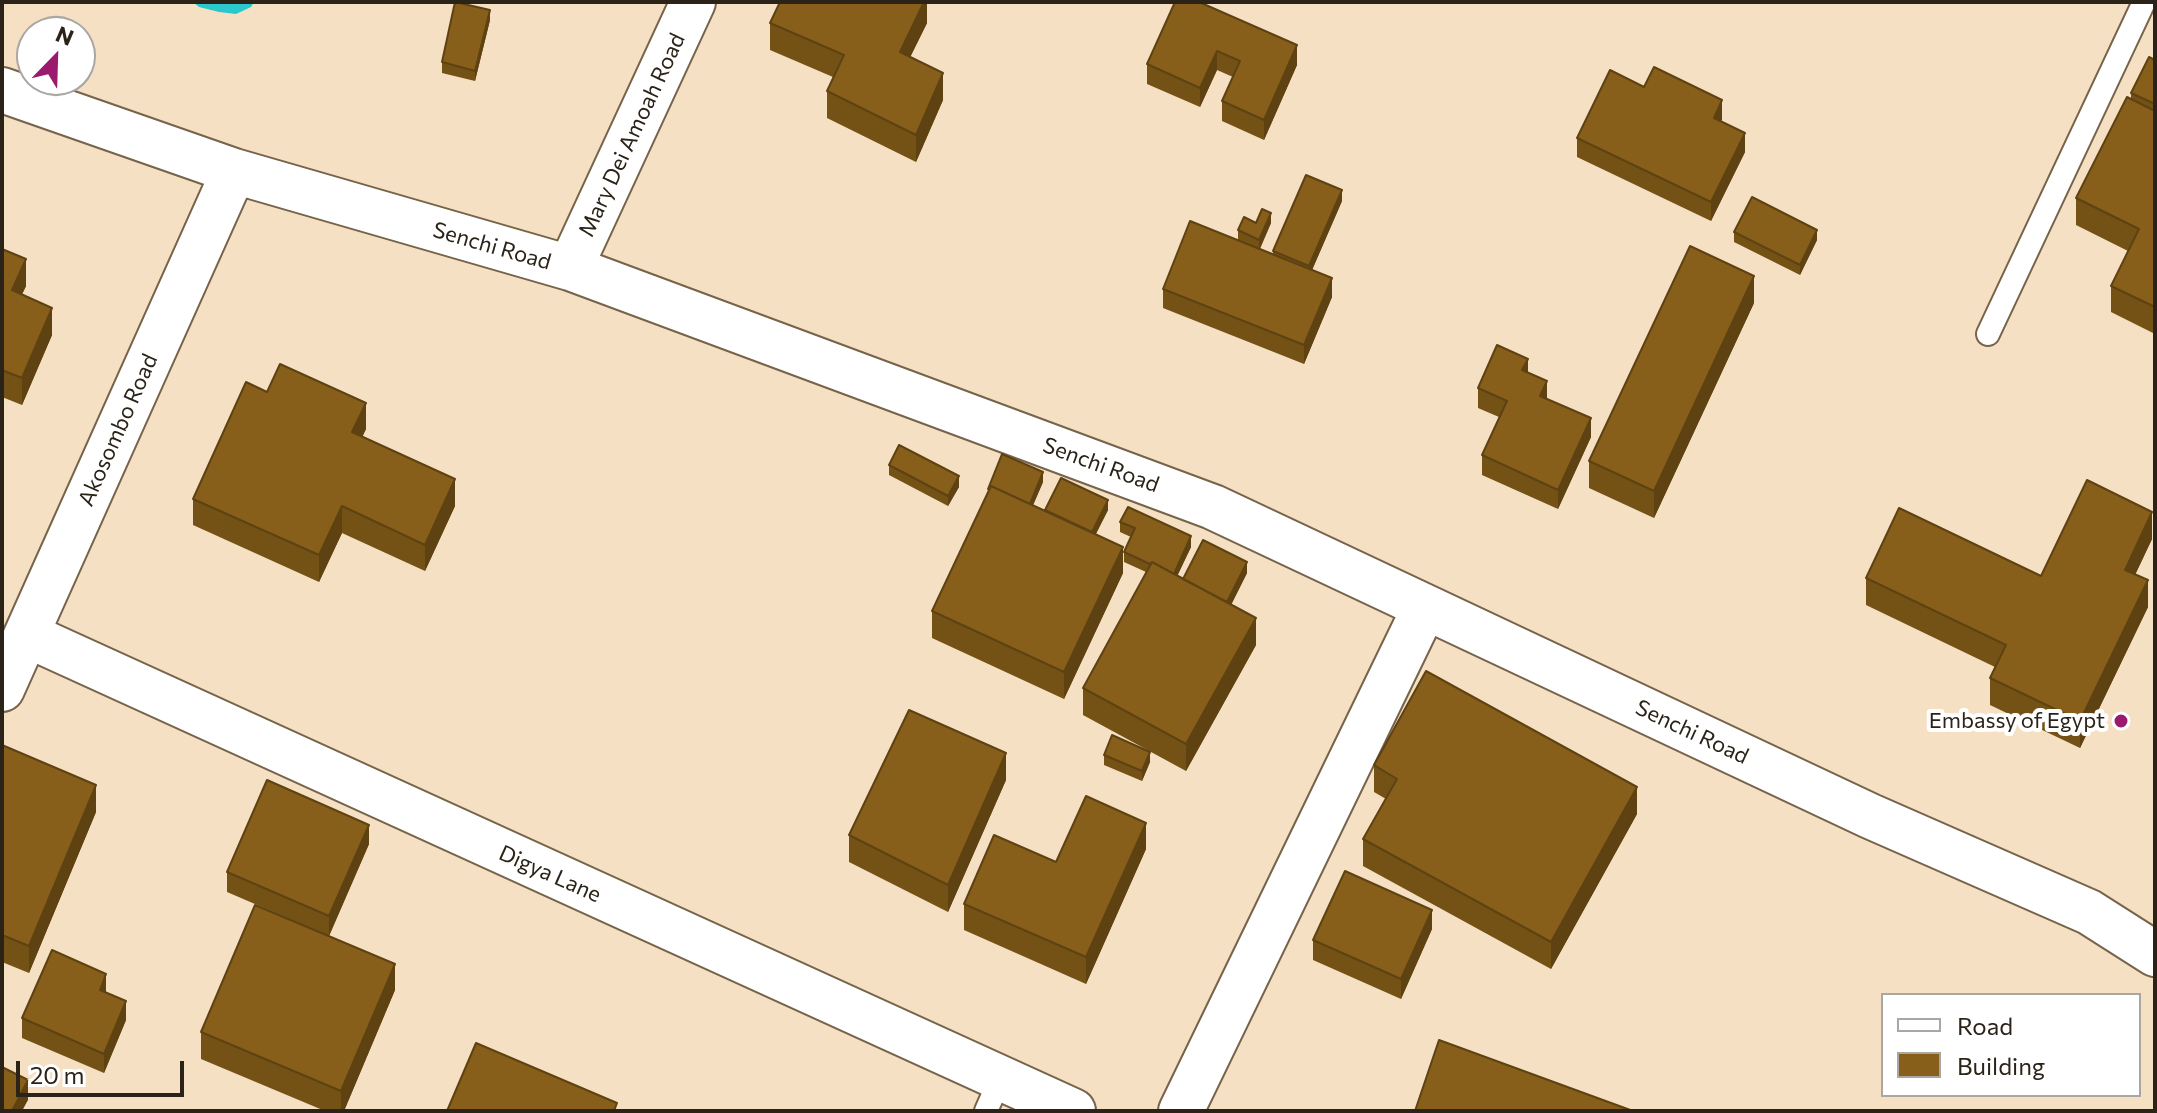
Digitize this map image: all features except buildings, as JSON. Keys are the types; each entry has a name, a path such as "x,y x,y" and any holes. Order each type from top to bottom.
{"street":[{"name":"Mary Dei Amoah Road","path":"570,268 693,2"},
{"name":"Senchi Road","path":"2,90 234,171 570,268 1213,507 1870,816 2089,912 2155,954"},
{"name":"Akosombo Road","path":"2,689 234,171"},
{"path":"1181,1111 1425,607"},
{"name":"Digya Lane","path":"27,635 993,1095 1073,1111"}],"lane":[{"path":"1988,334 2144,2"}],"water":[{"path":"193,2 254,2 251,7 236,14 199,7"}],"place":[{"name":"Embassy of Egypt","path":"2121,721"}]}
